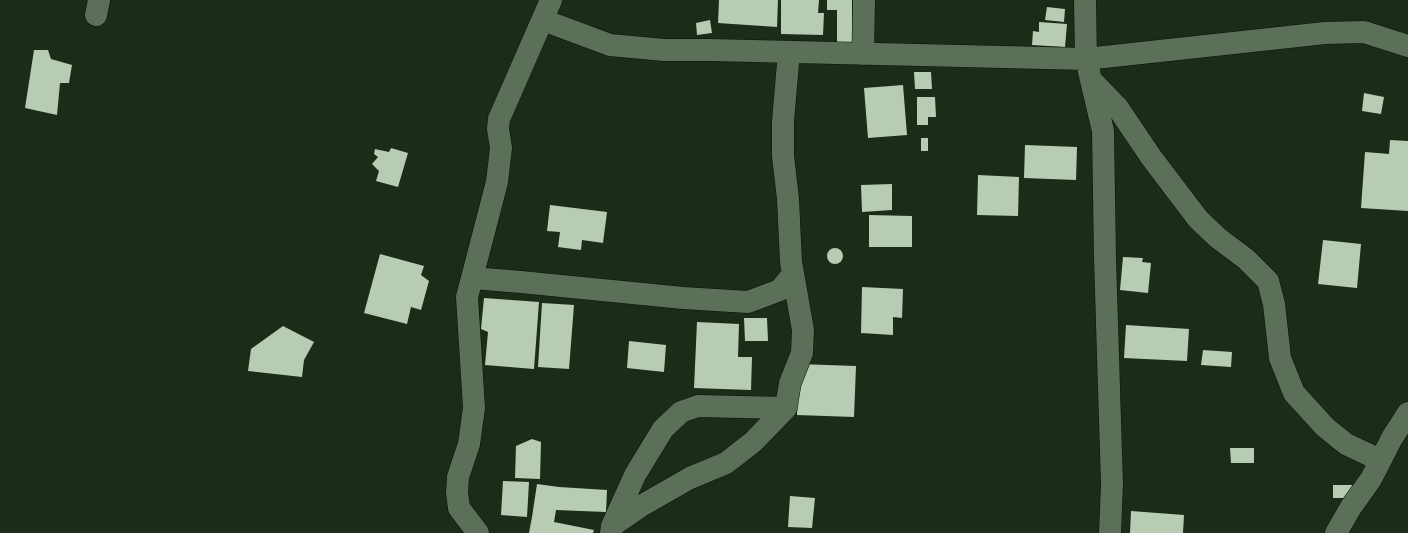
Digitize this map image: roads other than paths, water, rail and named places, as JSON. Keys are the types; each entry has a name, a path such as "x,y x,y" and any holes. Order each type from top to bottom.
{"street":[{"path":"863,54 864,0"},
{"path":"1085,0 1086,59 1103,131 1105,260 1112,484 1110,533"},
{"path":"478,533 459,508 457,494 458,477 469,444 474,408 467,297 497,182 501,148 498,129 499,119 547,10 610,45 664,50 1086,59 1325,33 1364,32 1408,46"},
{"path":"611,529 641,506 690,478 726,463 753,442 786,408 790,383 802,353 803,330 791,262 788,199 783,156 783,121 789,52"},
{"path":"1091,80 1118,108 1151,157 1198,219 1218,238 1246,259 1268,281 1274,304 1280,358 1294,393 1325,427 1346,444 1380,460"},
{"path":"472,278 683,298 748,302 780,290 793,274"},
{"path":"611,529 635,475 663,429 680,412 698,406 786,408"},
{"path":"1336,533 1370,479 1408,413"}]}
